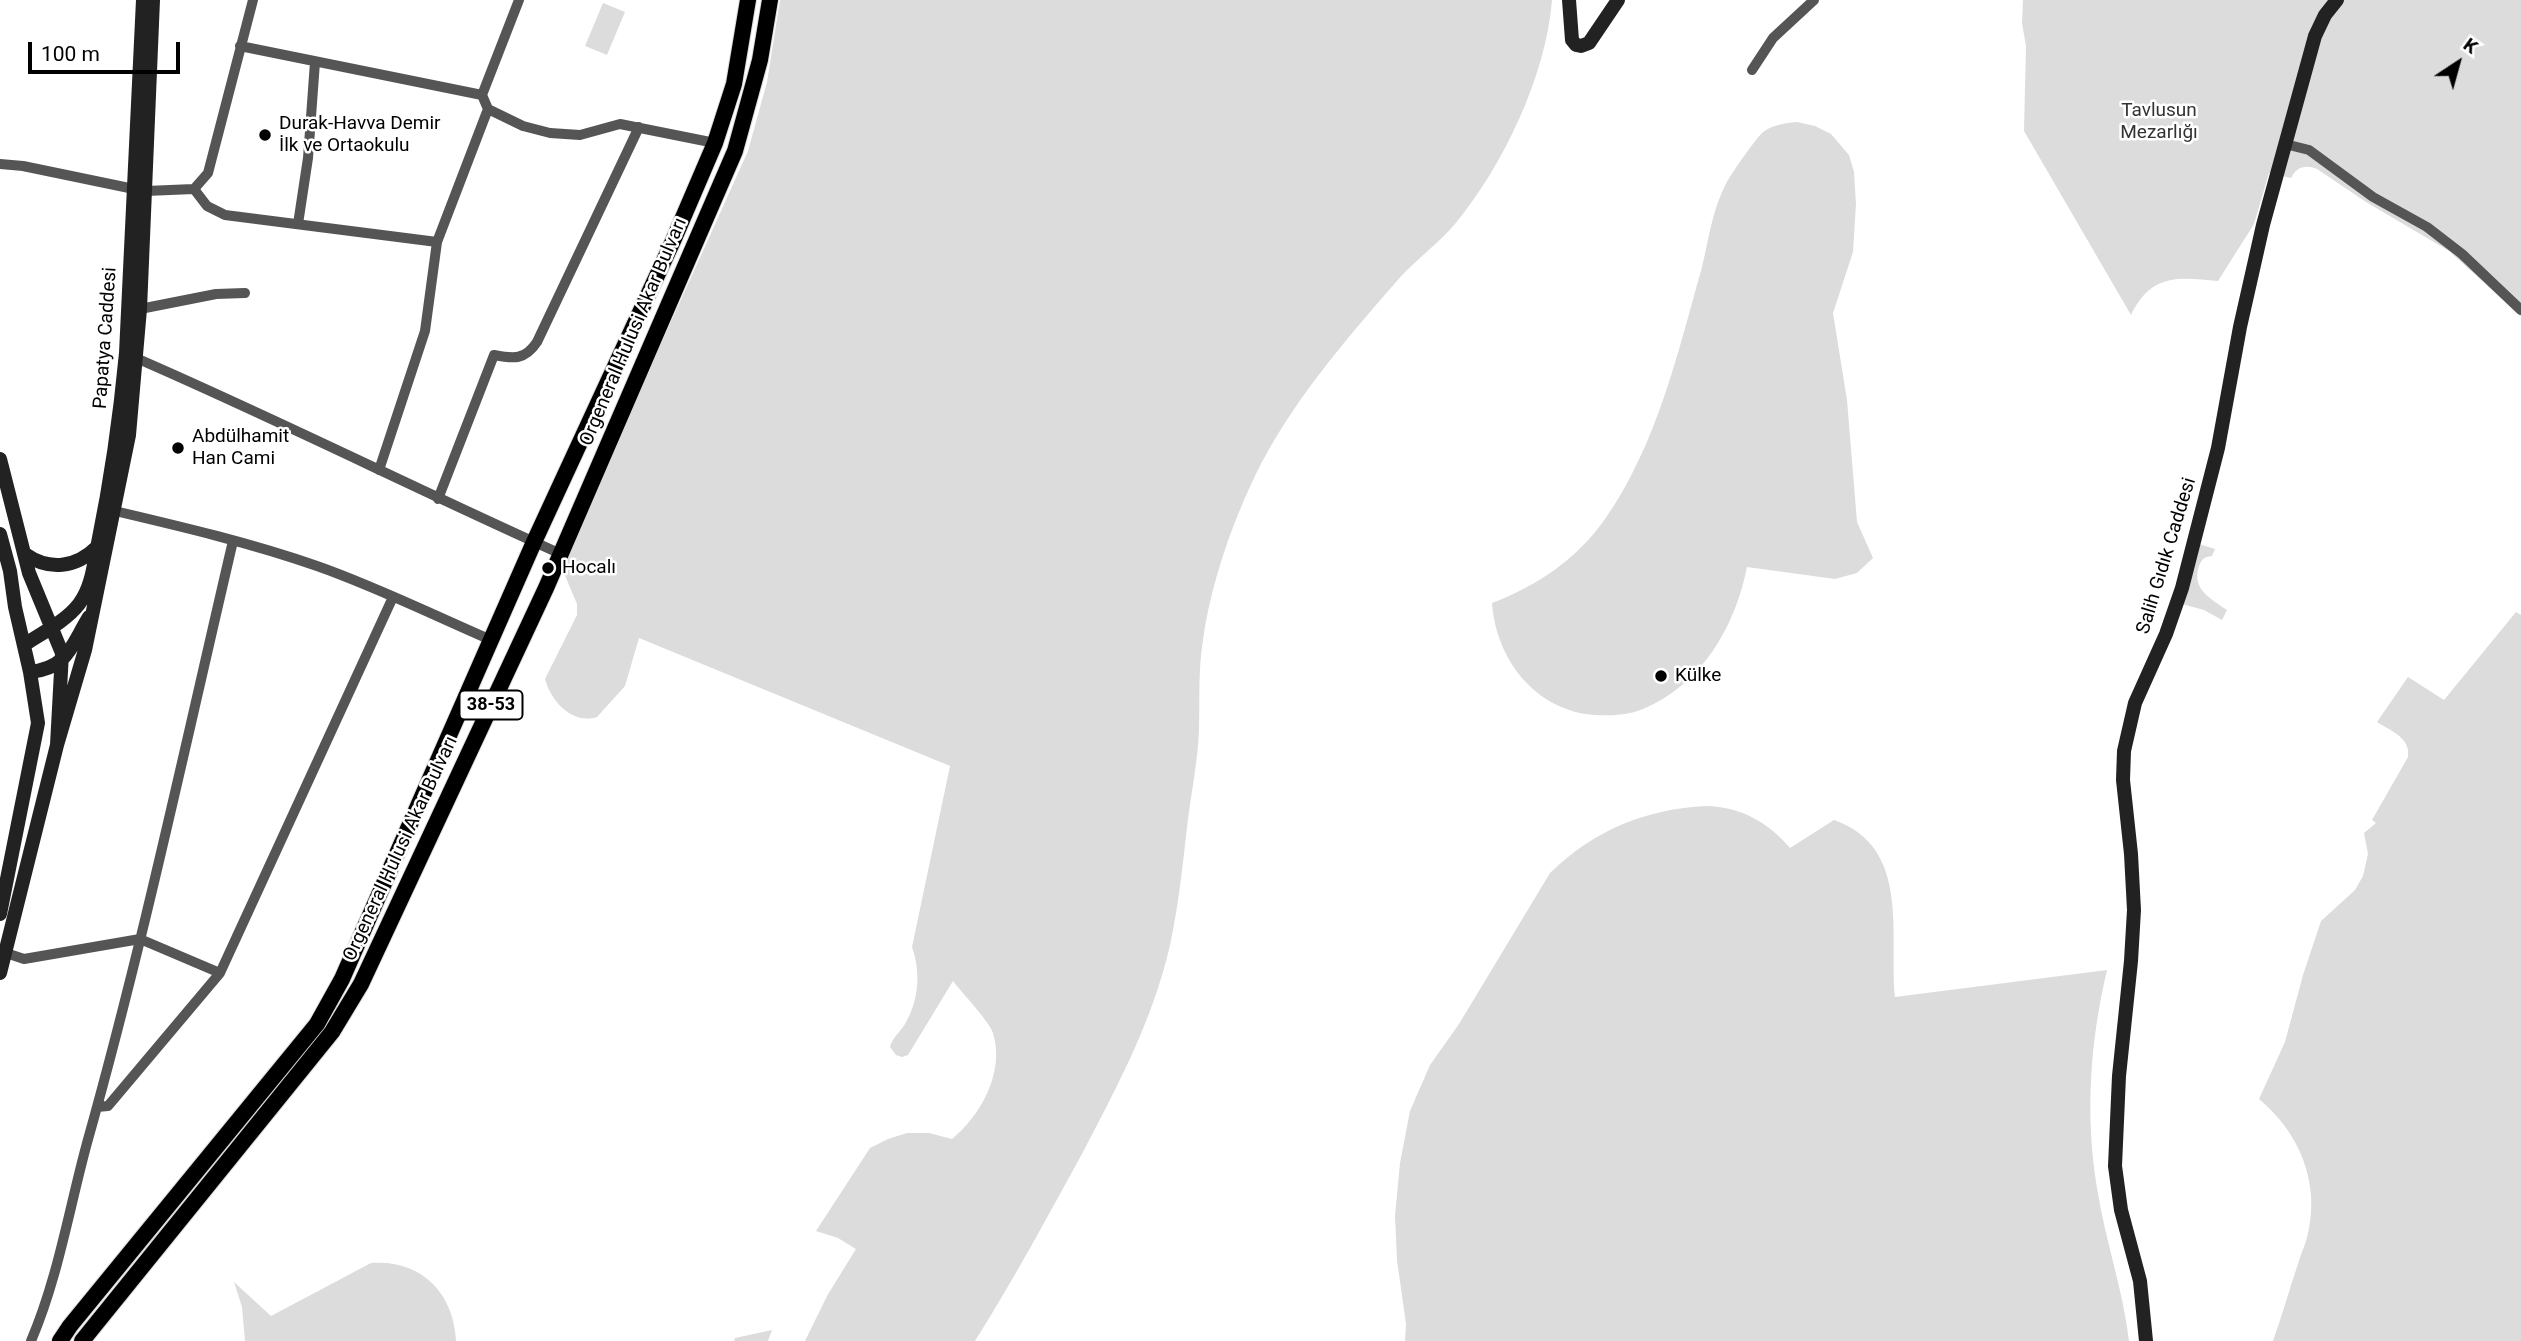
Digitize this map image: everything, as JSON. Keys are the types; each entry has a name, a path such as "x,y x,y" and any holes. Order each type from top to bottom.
{"main road":[{"name":"Orgeneral Hulusi Akar Bulvarı","path":"60,1341 317,1024 342,979 534,542 673,241 715,143 734,84 748,0"},
{"name":"Orgeneral Hulusi Akar Bulvarı","path":"82,1341 332,1032 361,984 561,554 735,151 760,60 771,0"}],"street":[{"name":"Papatya Caddesi","path":"140,190 143,0"},
{"name":"Papatya Caddesi","path":"23,645 66,617 80,603 91,578 116,447 134,309 153,0"},
{"path":"0,164 23,166 140,190 194,189 205,178 213,162 253,0"},
{"path":"519,0 482,95 488,109 523,126 565,135 580,135 620,124 715,143"},
{"path":"1569,0 1572,40 1581,46 1590,43 1618,0"},
{"path":"1752,70 1773,38 1814,0"},
{"name":"Salih Gıdık Caddesi","path":"2146,1341 2140,1281 2120,1203 2115,1166 2119,1076 2134,910 2123,780 2124,751 2135,703 2166,634 2182,588 2218,448 2245,300 2284,144 2315,36 2325,15 2337,0"},
{"path":"240,46 482,95"},
{"path":"298,224 308,158 315,62"},
{"path":"379,470 425,331 437,242 488,109"},
{"path":"438,499 495,355 518,359 528,353 537,342 639,127"},
{"path":"2284,144 2315,153 2366,192 2445,240 2521,310"},
{"path":"194,189 201,201 219,213 437,242"},
{"path":"134,309 216,294 245,293"},
{"name":"Papatya Caddesi","path":"57,745 81,666 95,607 129,435 136,358 134,309"},
{"path":"136,358 561,554"},
{"path":"0,459 29,573 62,653 61,711 57,745 3,952 0,973"},
{"path":"115,512 233,541 316,566 491,640"},
{"path":"0,534 5,571 30,672 38,723 0,914"},
{"path":"31,1341 58,1261 140,939 233,541"},
{"path":"25,554 48,565 66,565 83,559 97,547"},
{"path":"97,1107 103,1108 109,1104 220,973 393,597"},
{"path":"30,672 47,670 61,662 95,607"},
{"path":"3,952 24,959 140,939 220,973"}],"green space":[{"path":"780,0 1552,0 1541,59 1531,89 1490,175 1455,224 1396,282 1319,374 1284,424 1246,495 1223,556 1203,640 1196,763 1176,914 1163,973 1144,1026 1109,1102 975,1341 805,1341 827,1296 856,1249 838,1238 816,1231 870,1148 907,1133 929,1133 952,1139 981,1105 993,1077 996,1048 991,1028 953,981 908,1055 896,1055 890,1047 910,1015 916,996 917,967 912,947 950,766 639,638 625,686 597,717 579,718 564,709 557,703 545,679 577,615 577,604 561,566 748,151 767,82"},
{"name":"Tavlusun Mezarlığı","path":"2023,0 2521,0 2521,316 2449,251 2366,202 2317,169 2309,167 2299,169 2291,178 2269,173 2254,224 2218,281 2167,281 2148,291 2131,315 2024,131 2026,46 2022,23"},
{"path":"603,3 625,12 607,55 585,46"},
{"path":"1797,122 1815,126 1831,134 1849,155 1854,172 1856,204 1853,252 1833,313 1847,400 1857,522 1873,558 1857,573 1835,579 1747,567 1734,611 1713,651 1699,669 1664,698 1638,711 1614,715 1595,715 1555,704 1523,679 1511,662 1501,644 1492,603 1555,570 1582,547 1605,519 1639,460 1664,397 1702,267 1713,218 1725,185 1762,133 1774,126"},
{"path":"2199,544 2215,549 2212,556 2202,560 2197,574 2204,592 2227,610 2222,620 2204,610 2182,604"},
{"path":"2516,612 2521,615 2521,1341 2273,1341 2307,1237 2311,1195 2303,1159 2295,1142 2273,1112 2259,1099 2285,1042 2321,921 2355,890 2363,876 2368,854 2364,833 2376,823 2372,820 2408,757 2403,740 2377,722 2408,677 2444,700"},
{"path":"1706,806 1731,809 1753,818 1773,831 1790,848 1834,820 1858,833 1875,850 1886,871 1891,895 1895,997 2107,970 2093,1051 2091,1133 2100,1207 2123,1302 2129,1341 1405,1341 1406,1324 1397,1260 1395,1216 1400,1163 1410,1111 1430,1065 1459,1024 1550,873 1584,845 1622,824 1662,812"},
{"path":"371,1263 389,1263 405,1267 431,1282 449,1308 456,1341 245,1341 242,1307 234,1282 271,1316"},
{"path":"772,1330 768,1341 734,1341 735,1338"}],"place":[{"name":"Durak-Havva Demir İlk ve Ortaokulu","path":"265,135"},
{"name":"Abdülhamit Han Cami","path":"178,448"},
{"name":"Hocalı","path":"548,568"},
{"name":"Külke","path":"1661,676"}]}
